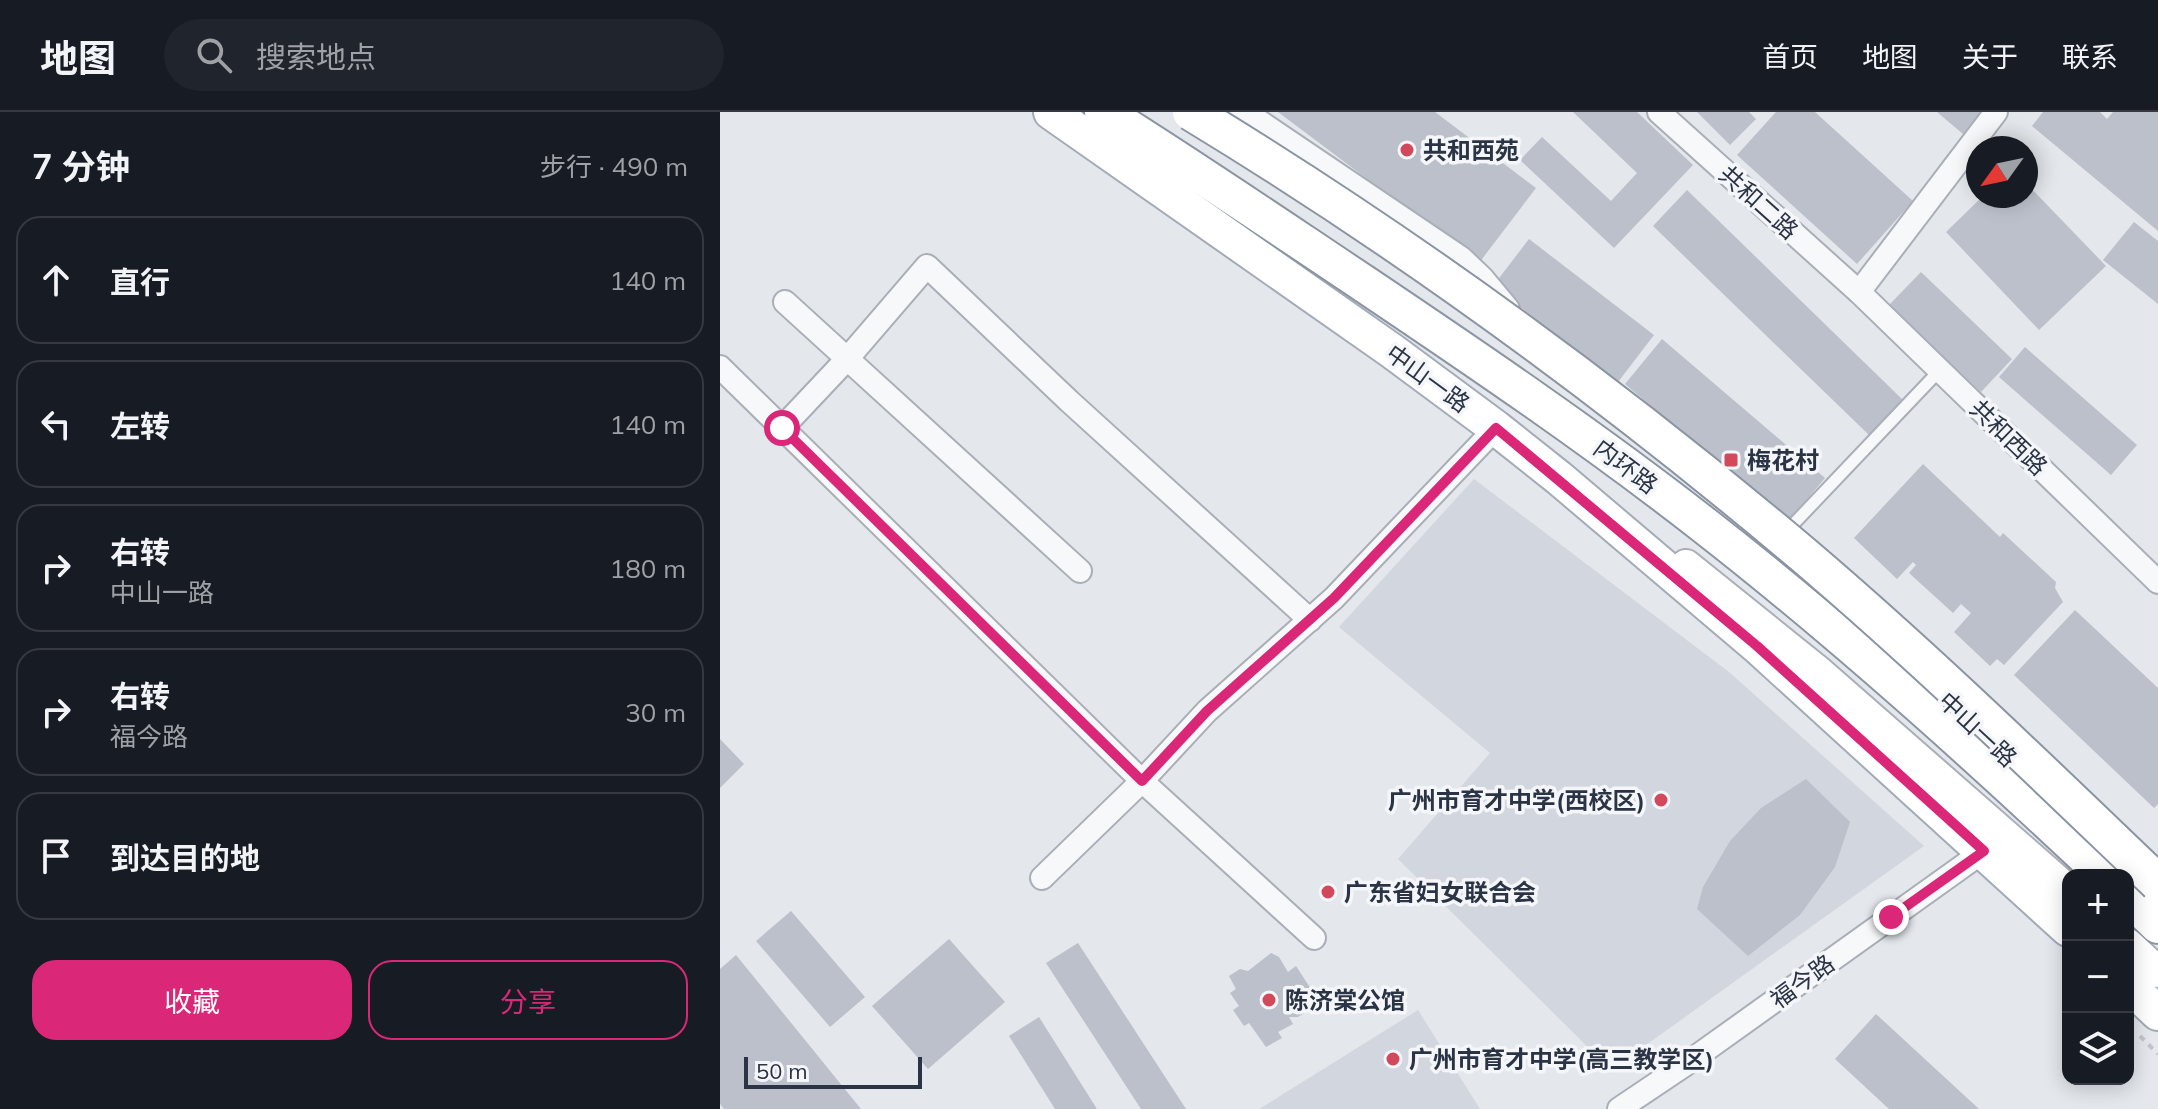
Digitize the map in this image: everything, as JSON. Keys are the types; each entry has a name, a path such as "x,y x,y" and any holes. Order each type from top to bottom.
{"highway":[{"name":"内环路","path":"1103,112 1448,340 1616,457 1705,525 1861,653 2099,869"},
{"name":"内环路","path":"1190,114 1453,284 1689,461 1868,612 2158,883"},
{"path":"2134,902 2158,925"}],"main road":[{"name":"中山一路","path":"1051,112 1269,264 1496,428 1559,478 1757,646 2062,923"},
{"name":"中山一路","path":"1190,114 1541,364 1636,435 1773,545 1874,631 2158,899"},
{"path":"1559,478 1631,525 1761,625 2062,885"},
{"path":"2134,950 2158,972"},
{"path":"2134,997 2146,1021"}],"street":[{"path":"1240,112 1459,260 1513,319 1541,364"},
{"name":"共和二路","path":"1659,112 1859,292"},
{"path":"1859,292 1996,112"},
{"path":"782,428 847,359 927,266 1069,401 1310,620"},
{"name":"共和西路","path":"1859,292 2158,582"},
{"path":"785,302 1080,571"},
{"path":"720,367 1142,781 1314,938"},
{"path":"1042,878 1142,781 1207,711 1334,598 1496,428"},
{"name":"福今路","path":"1619,1109 1984,851"}],"lane":[{"path":"1773,545 1940,370"}],"path":[{"path":"2146,1021 2158,1054"}],"shaded area":[{"name":"广州市育才中学(西校区)","path":"1474,479 1729,672 1924,846 1611,1070 1398,859 1490,753 1339,627"},
{"name":"广州市育才中学(高三教学区)","path":"1418,1010 1480,1109 1259,1109"}],"building":[{"name":"共和西苑","path":"1278,112 1435,112 1536,188 1479,263"},
{"path":"1573,112 1637,112 1693,165 1614,248 1520,160 1542,137 1611,201 1637,173"},
{"path":"1697,112 1749,112 1756,119 1730,145"},
{"path":"1776,112 1815,112 1913,201 1857,264 1737,155"},
{"path":"1937,112 1981,112 1987,118 1973,136 1966,137"},
{"path":"2043,112 2100,112 2107,119 2113,112 2158,112 2158,231 2032,126"},
{"path":"1687,190 1903,400 1869,435 1653,226"},
{"path":"2038,195 2106,266 2039,330 1946,232 1971,208 2038,208"},
{"path":"2134,222 2158,241 2158,304 2103,260"},
{"path":"1529,239 1654,335 1618,382 1493,286"},
{"path":"1921,272 2012,359 1981,392 1889,305"},
{"path":"1662,339 1825,478 1788,522 1625,384"},
{"path":"2025,347 2137,445 2111,475 1999,377"},
{"path":"1923,464 2000,537 2003,533 2056,582 2055,588 2063,602 2004,665 1997,659 1990,666 1954,632 1971,613 1961,604 1953,613 1909,573 1916,565 1913,562 1897,579 1854,538"},
{"path":"2075,610 2158,688 2158,804 2154,808 2014,675"},
{"path":"720,739 744,764 720,788"},
{"path":"1806,779 1850,822 1835,867 1800,915 1748,956 1697,909 1703,887 1730,841 1761,808"},
{"path":"791,911 865,997 830,1027 756,941"},
{"path":"949,939 1005,1002 928,1069 872,1006"},
{"path":"1078,943 1186,1109 1141,1109 1046,963"},
{"name":"陈济棠公馆","path":"1271,953 1279,957 1288,972 1296,966 1311,989 1300,996 1307,1005 1304,1013 1289,1017 1293,1024 1278,1032 1282,1038 1266,1047 1249,1023 1244,1026 1233,1010 1239,1006 1230,993 1236,989 1229,976 1240,969 1248,971"},
{"path":"736,955 861,1109 724,1109 720,1104 720,969"},
{"path":"1876,1014 1979,1109 1889,1109 1835,1059"},
{"path":"1039,1017 1097,1109 1055,1109 1009,1036"}],"place":[{"name":"共和西苑","path":"1407,150"},
{"name":"梅花村","path":"1731,460"},
{"name":"广州市育才中学(西校区)","path":"1661,800"},
{"name":"广东省妇女联合会","path":"1328,892"},
{"name":"陈济棠公馆","path":"1269,1000"},
{"name":"广州市育才中学(高三教学区)","path":"1393,1059"}],"route":[{"path":"782,428 1142,781 1207,711 1334,598 1496,428 1757,646 1984,851 1891,917"}]}
